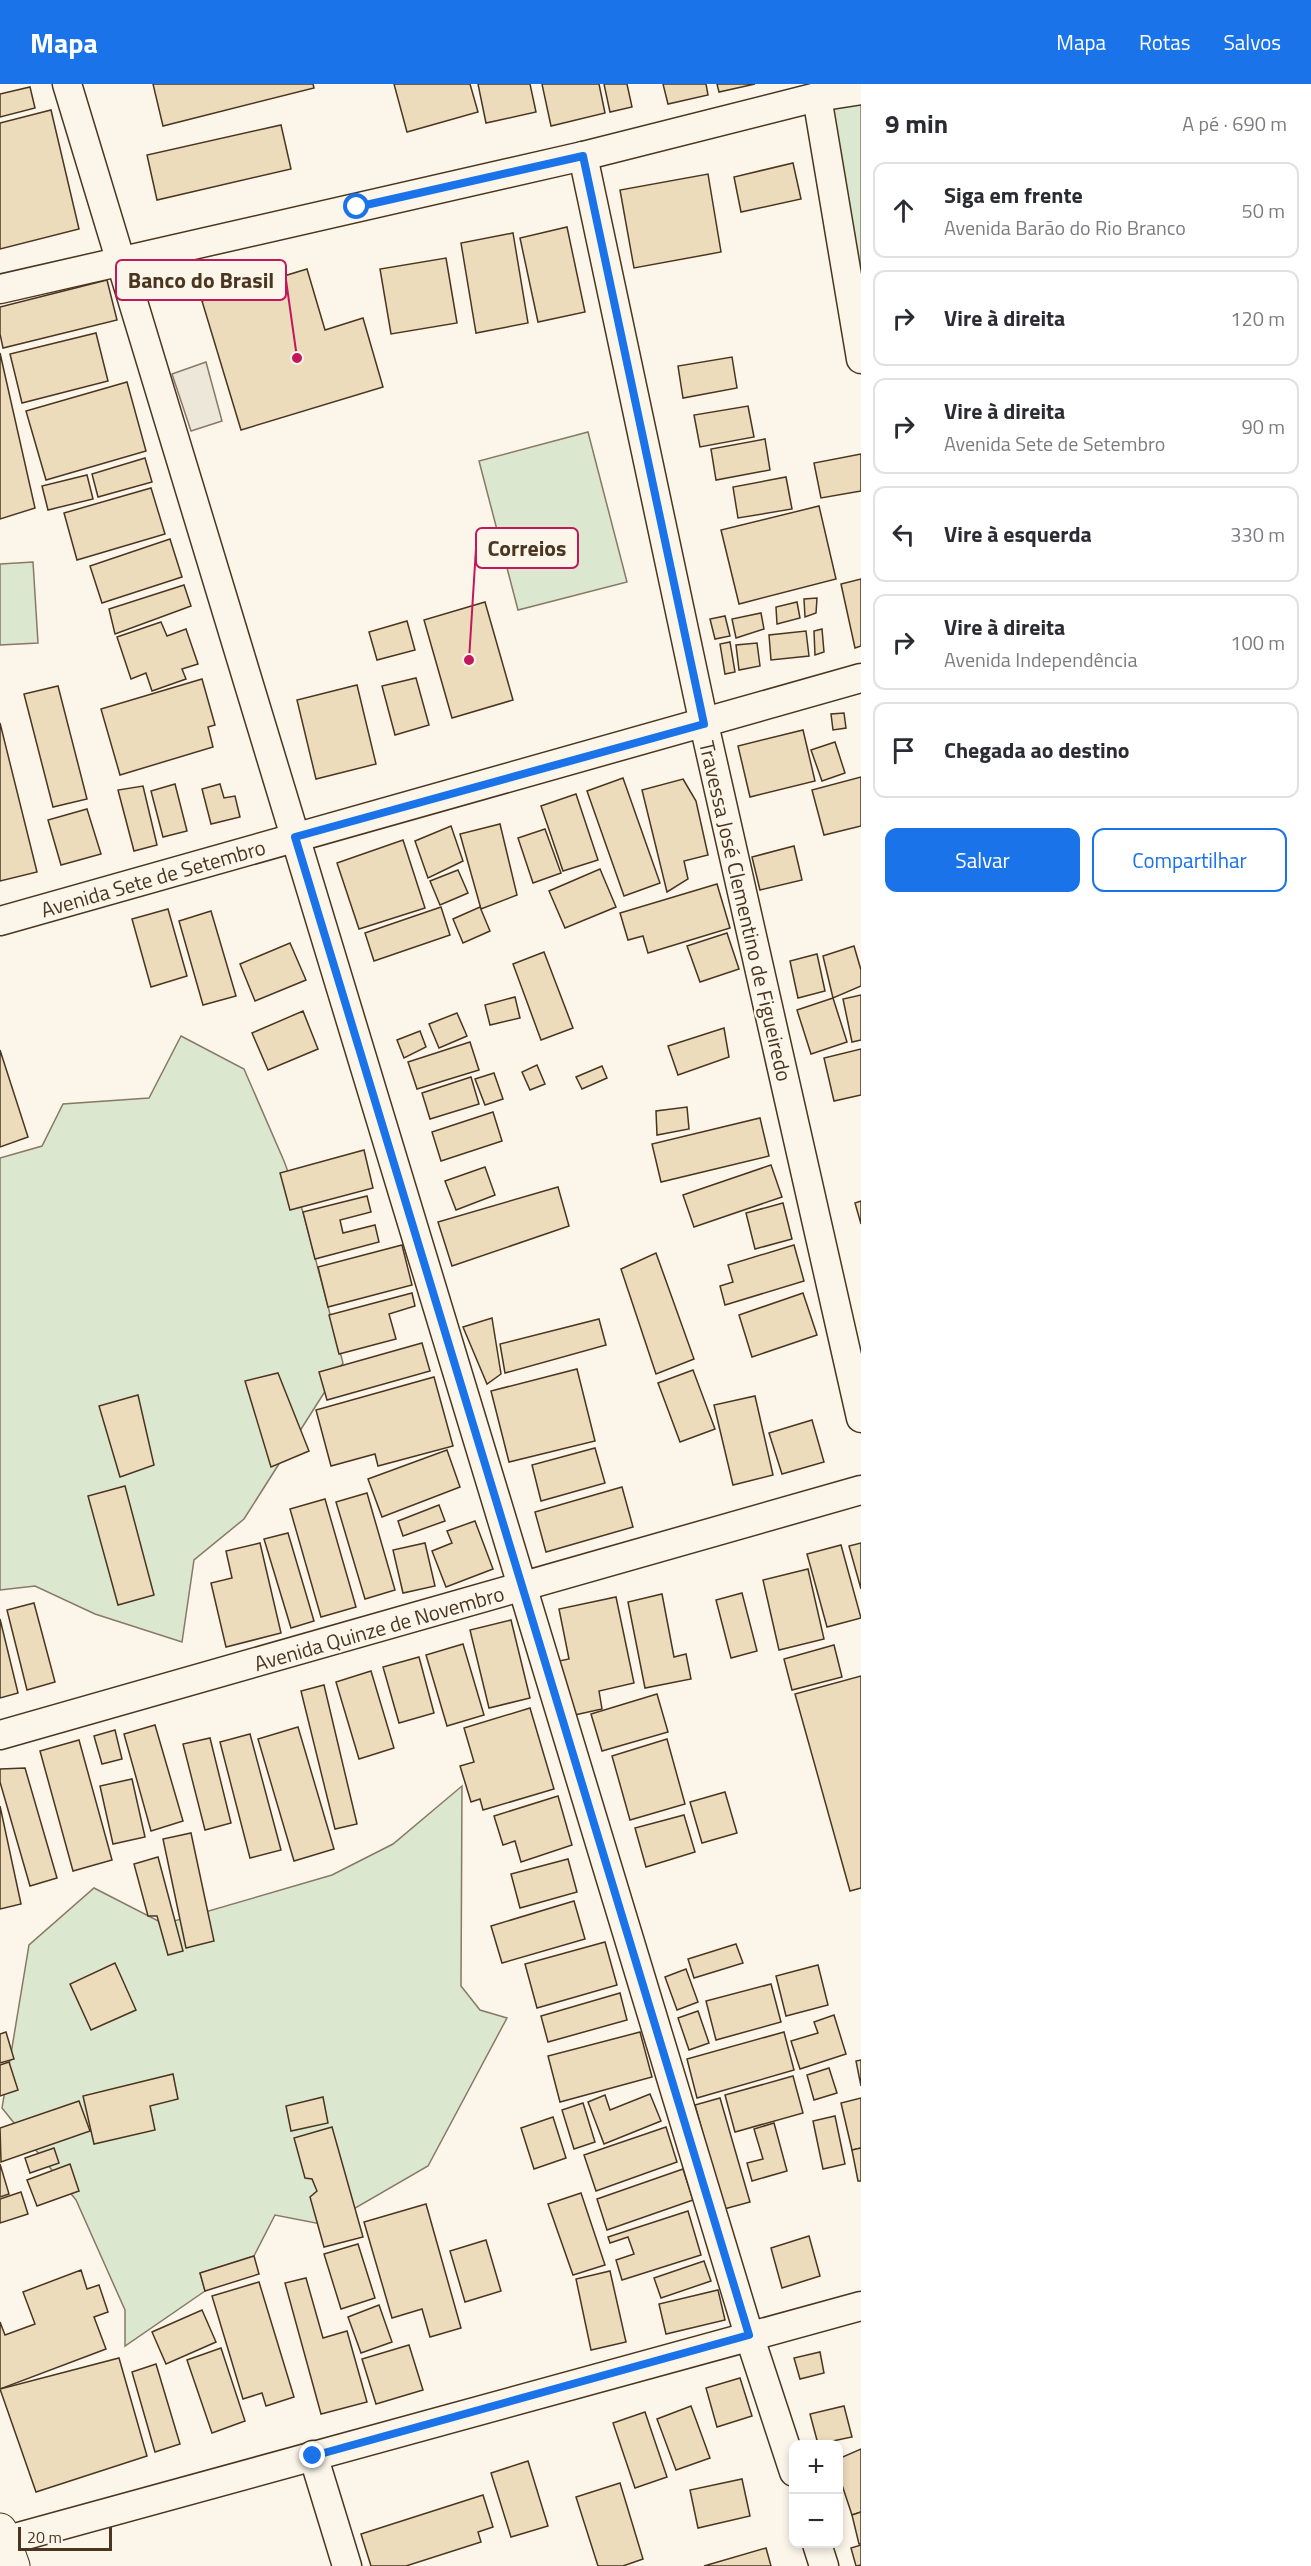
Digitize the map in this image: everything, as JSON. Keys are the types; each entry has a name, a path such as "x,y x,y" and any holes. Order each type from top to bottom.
{"street":[{"path":"67,84 749,2335 789,2457"},
{"path":"0,290 122,260 583,156 816,97 861,90"},
{"path":"816,97 860,351"},
{"name":"Travessa José Clementino de Figueiredo","path":"583,156 704,724 861,1418"},
{"name":"Avenida Sete de Setembro","path":"0,921 861,678"},
{"name":"Avenida Quinze de Novembro","path":"0,1735 861,1490"},
{"path":"4,2545 313,2456 861,2306"},
{"path":"313,2456 347,2566"},
{"path":"818,2548 824,2566"}],"green space":[{"path":"861,98 861,315 827,104"},
{"path":"588,432 627,582 518,610 479,461"},
{"path":"33,562 38,643 0,645 0,564"},
{"path":"181,1036 244,1069 284,1161 303,1212 343,1363 244,1519 194,1560 182,1642 95,1614 35,1586 0,1590 0,1158 42,1146 63,1104 149,1098"},
{"path":"462,1786 461,1986 480,2010 507,2018 428,2166 326,2225 275,2215 254,2256 200,2273 205,2291 125,2346 125,2310 76,2200 2,2108 29,1945 94,1888 164,1924 332,1875 393,1844"}],"shaded area":[{"path":"206,362 222,421 191,431 172,374"}],"building":[{"path":"153,84 313,84 314,88 163,126"},
{"path":"394,84 470,84 478,112 407,132"},
{"path":"478,84 530,84 536,112 486,123"},
{"path":"542,84 599,84 605,113 551,126"},
{"path":"604,84 627,84 632,107 610,112"},
{"path":"663,84 706,84 708,95 668,104"},
{"path":"717,84 755,84 719,92"},
{"path":"30,87 35,108 0,117 0,94"},
{"path":"51,110 79,229 0,249 0,123"},
{"path":"281,125 291,169 157,200 147,155"},
{"path":"793,163 801,199 741,212 734,177"},
{"path":"708,174 721,252 634,268 620,190"},
{"path":"567,227 585,312 538,322 520,238"},
{"path":"513,233 528,323 476,333 461,243"},
{"path":"446,258 457,323 391,334 380,269"},
{"path":"307,269 325,330 363,318 383,387 241,430 202,301"},
{"path":"107,280 117,320 3,348 0,334 0,307"},
{"path":"96,333 108,381 22,403 10,354"},
{"path":"0,353 35,508 0,519"},
{"path":"732,357 737,388 683,398 678,366"},
{"path":"127,382 146,451 46,480 26,411"},
{"path":"748,406 754,437 700,447 694,415"},
{"path":"765,439 770,470 716,480 711,449"},
{"path":"861,454 861,491 821,498 814,463"},
{"path":"145,458 152,482 98,497 92,474"},
{"path":"87,475 93,499 48,510 42,486"},
{"path":"786,477 792,509 738,518 733,487"},
{"path":"151,488 165,534 77,560 64,513"},
{"path":"819,506 836,579 739,604 721,530"},
{"path":"170,539 182,577 102,603 90,566"},
{"path":"861,579 861,646 855,648 841,584"},
{"path":"184,585 191,606 115,634 109,609"},
{"path":"817,598 816,613 805,617 804,599"},
{"path":"485,602 513,700 452,718 424,620"},
{"path":"797,602 800,618 777,624 776,607"},
{"path":"761,613 764,629 736,638 732,619"},
{"path":"725,616 730,636 715,639 710,619"},
{"path":"407,621 415,650 377,660 369,632"},
{"path":"161,622 167,636 186,629 198,664 182,669 186,679 152,691 146,673 131,679 117,637"},
{"path":"822,629 824,652 815,655 814,631"},
{"path":"806,631 809,656 771,660 769,635"},
{"path":"730,642 735,672 725,674 720,644"},
{"path":"757,643 760,666 739,670 736,645"},
{"path":"416,678 429,725 395,735 382,686"},
{"path":"202,679 215,725 208,727 213,747 120,775 101,709"},
{"path":"357,685 376,764 316,779 297,700"},
{"path":"58,686 87,799 53,807 24,694"},
{"path":"844,713 846,728 833,730 831,714"},
{"path":"0,723 37,872 0,881"},
{"path":"803,730 815,781 750,797 738,746"},
{"path":"835,742 845,773 822,781 811,750"},
{"path":"861,777 861,826 824,835 812,790"},
{"path":"623,778 660,883 624,896 587,791"},
{"path":"683,779 696,801 708,855 684,861 688,879 667,892 642,790"},
{"path":"175,784 187,831 163,837 151,791"},
{"path":"220,784 224,798 235,796 240,817 211,824 202,789"},
{"path":"143,786 157,845 134,851 118,790"},
{"path":"576,794 598,860 563,871 541,806"},
{"path":"87,809 101,854 61,865 48,820"},
{"path":"500,824 517,895 481,909 460,834"},
{"path":"451,826 463,861 428,878 415,841"},
{"path":"545,829 561,873 533,883 518,838"},
{"path":"403,840 425,908 359,929 337,863"},
{"path":"794,846 802,880 760,890 752,857"},
{"path":"600,869 616,907 565,928 549,891"},
{"path":"458,870 468,893 440,905 430,881"},
{"path":"717,884 730,928 648,953 643,936 628,940 620,913"},
{"path":"441,907 450,935 374,961 365,933"},
{"path":"480,907 490,931 463,943 453,919"},
{"path":"168,909 187,976 151,987 132,919"},
{"path":"211,911 236,996 203,1005 179,921"},
{"path":"727,933 739,969 700,982 687,946"},
{"path":"290,943 306,980 255,1001 240,964"},
{"path":"854,946 861,970 861,986 833,998 823,956"},
{"path":"544,952 573,1028 541,1040 513,964"},
{"path":"817,954 825,991 798,998 790,961"},
{"path":"861,995 861,1040 852,1042 843,999"},
{"path":"515,997 520,1018 490,1025 485,1005"},
{"path":"833,998 847,1042 811,1054 797,1010"},
{"path":"303,1011 318,1049 268,1070 252,1033"},
{"path":"457,1013 467,1036 439,1048 429,1024"},
{"path":"724,1028 729,1057 678,1075 668,1046"},
{"path":"420,1031 426,1047 404,1058 397,1040"},
{"path":"470,1042 479,1070 417,1089 408,1062"},
{"path":"861,1049 861,1095 834,1101 824,1058"},
{"path":"0,1050 28,1137 0,1147"},
{"path":"537,1065 545,1084 530,1090 522,1072"},
{"path":"602,1066 607,1078 582,1089 576,1077"},
{"path":"494,1073 503,1099 485,1105 475,1079"},
{"path":"471,1077 479,1104 430,1119 422,1093"},
{"path":"687,1107 689,1129 657,1135 656,1111"},
{"path":"493,1112 502,1141 441,1161 432,1132"},
{"path":"760,1118 769,1156 661,1182 652,1144"},
{"path":"364,1150 373,1188 290,1210 280,1173"},
{"path":"771,1165 782,1197 694,1227 683,1195"},
{"path":"485,1167 495,1195 456,1210 445,1181"},
{"path":"558,1187 569,1226 452,1266 438,1222"},
{"path":"367,1196 371,1212 340,1220 343,1233 375,1225 379,1242 315,1259 303,1212"},
{"path":"861,1201 861,1224 855,1203"},
{"path":"783,1203 792,1239 755,1249 746,1213"},
{"path":"402,1245 412,1285 328,1307 318,1267"},
{"path":"794,1245 804,1281 725,1305 720,1286 733,1282 728,1265"},
{"path":"656,1253 694,1359 656,1374 621,1269"},
{"path":"412,1293 415,1306 389,1314 396,1339 339,1354 329,1315"},
{"path":"803,1293 817,1335 752,1357 739,1315"},
{"path":"492,1318 501,1374 487,1384 463,1327"},
{"path":"599,1319 606,1345 505,1373 500,1344"},
{"path":"422,1343 430,1371 327,1400 319,1372"},
{"path":"577,1369 595,1441 509,1462 491,1391"},
{"path":"693,1370 715,1429 680,1442 658,1383"},
{"path":"278,1373 309,1451 271,1467 245,1381"},
{"path":"434,1377 453,1446 378,1466 375,1454 331,1466 316,1410"},
{"path":"138,1395 154,1465 120,1477 99,1406"},
{"path":"755,1396 773,1475 733,1485 714,1405"},
{"path":"812,1420 824,1462 782,1474 769,1433"},
{"path":"595,1448 605,1483 541,1501 532,1465"},
{"path":"447,1450 460,1487 382,1517 368,1479"},
{"path":"125,1486 154,1595 118,1605 88,1496"},
{"path":"622,1487 633,1527 546,1552 535,1512"},
{"path":"367,1493 395,1590 365,1599 336,1502"},
{"path":"325,1499 356,1607 321,1617 290,1509"},
{"path":"439,1505 445,1521 403,1536 398,1521"},
{"path":"475,1521 493,1569 446,1587 432,1551 452,1543 447,1531"},
{"path":"288,1533 314,1621 291,1628 264,1539"},
{"path":"260,1543 281,1633 226,1647 211,1583 232,1578 226,1551"},
{"path":"425,1543 435,1586 403,1593 393,1550"},
{"path":"861,1543 861,1589 849,1546"},
{"path":"841,1545 861,1618 827,1627 807,1554"},
{"path":"808,1569 824,1639 779,1650 763,1580"},
{"path":"742,1593 757,1651 731,1658 716,1600"},
{"path":"662,1594 674,1657 686,1654 691,1679 645,1688 628,1602"},
{"path":"616,1597 634,1683 599,1691 602,1709 570,1716 559,1661 569,1659 559,1609"},
{"path":"34,1603 55,1682 27,1690 7,1610"},
{"path":"0,1619 18,1693 0,1698"},
{"path":"511,1620 530,1698 489,1708 470,1630"},
{"path":"463,1644 484,1715 447,1726 426,1655"},
{"path":"834,1645 842,1677 792,1690 784,1659"},
{"path":"419,1657 434,1713 399,1723 383,1667"},
{"path":"371,1671 394,1748 359,1759 336,1682"},
{"path":"861,1676 861,1888 850,1891 795,1694"},
{"path":"324,1685 357,1824 335,1829 301,1691"},
{"path":"657,1694 668,1732 602,1751 591,1714"},
{"path":"530,1708 554,1789 483,1810 480,1799 471,1802 460,1766 474,1762 464,1728"},
{"path":"155,1725 183,1821 151,1831 124,1734"},
{"path":"298,1727 334,1849 294,1861 258,1739"},
{"path":"115,1730 122,1759 102,1764 94,1736"},
{"path":"250,1734 281,1850 250,1858 220,1742"},
{"path":"210,1738 231,1823 205,1830 183,1744"},
{"path":"667,1739 685,1804 630,1820 612,1756"},
{"path":"79,1740 112,1860 73,1871 40,1751"},
{"path":"25,1768 57,1878 30,1886 0,1782 0,1769"},
{"path":"132,1779 145,1837 113,1844 100,1786"},
{"path":"725,1792 737,1833 702,1843 690,1802"},
{"path":"558,1796 572,1845 521,1862 515,1841 503,1845 494,1816"},
{"path":"0,1806 21,1904 0,1909"},
{"path":"684,1815 695,1852 646,1867 635,1828"},
{"path":"191,1833 214,1941 186,1948 163,1839"},
{"path":"158,1857 183,1951 168,1955 157,1916 148,1916 134,1864"},
{"path":"568,1859 577,1892 520,1908 511,1874"},
{"path":"574,1901 585,1939 502,1963 491,1926"},
{"path":"605,1942 617,1985 537,2008 525,1964"},
{"path":"736,1944 743,1963 694,1978 688,1959"},
{"path":"115,1963 136,2010 91,2030 70,1984"},
{"path":"818,1965 828,2005 786,2016 776,1976"},
{"path":"686,1969 698,2002 677,2010 665,1977"},
{"path":"771,1984 781,2022 716,2040 706,2001"},
{"path":"620,1993 627,2020 548,2042 541,2016"},
{"path":"698,2011 709,2043 689,2050 678,2018"},
{"path":"834,2015 846,2054 800,2069 791,2041 818,2033 814,2022"},
{"path":"6,2032 14,2059 0,2063 0,2034"},
{"path":"640,2032 652,2077 560,2102 548,2056"},
{"path":"784,2032 794,2070 697,2098 687,2059"},
{"path":"861,2060 861,2086 856,2061"},
{"path":"9,2062 18,2090 0,2096 0,2065"},
{"path":"829,2068 837,2093 814,2100 807,2075"},
{"path":"173,2074 178,2099 150,2106 155,2130 94,2144 83,2096"},
{"path":"793,2076 803,2113 735,2132 725,2095"},
{"path":"650,2094 661,2121 604,2144 588,2102 605,2095 610,2110"},
{"path":"323,2097 328,2123 291,2131 286,2106"},
{"path":"720,2098 750,2202 724,2209 695,2105"},
{"path":"861,2098 861,2148 852,2150 841,2103"},
{"path":"79,2101 90,2131 1,2162 0,2128"},
{"path":"583,2103 595,2142 574,2149 562,2110"},
{"path":"835,2116 845,2164 823,2169 813,2121"},
{"path":"553,2117 566,2158 534,2169 521,2128"},
{"path":"774,2123 787,2171 752,2181 747,2163 763,2159 754,2129"},
{"path":"332,2127 363,2237 324,2247 310,2197 317,2191 312,2179 305,2178 294,2138"},
{"path":"666,2127 677,2162 596,2191 584,2155"},
{"path":"54,2148 59,2163 30,2173 25,2158"},
{"path":"861,2148 861,2181 858,2181 852,2150"},
{"path":"0,2164 9,2194 0,2197"},
{"path":"70,2164 79,2191 37,2206 27,2180"},
{"path":"683,2169 693,2200 607,2230 597,2199"},
{"path":"21,2192 28,2214 0,2223 0,2199"},
{"path":"581,2193 605,2265 573,2275 548,2204"},
{"path":"426,2204 461,2328 430,2337 422,2309 392,2318 364,2222"},
{"path":"688,2211 701,2255 622,2280 616,2260 634,2254 628,2237 610,2243 608,2237"},
{"path":"809,2236 820,2276 782,2288 771,2248"},
{"path":"486,2240 501,2291 465,2302 450,2251"},
{"path":"358,2244 375,2298 341,2309 324,2254"},
{"path":"254,2256 259,2274 205,2291 200,2273"},
{"path":"704,2261 711,2281 661,2298 654,2278"},
{"path":"81,2270 87,2289 99,2285 108,2312 94,2317 106,2349 0,2389 0,2322 5,2335 35,2324 23,2292"},
{"path":"610,2271 626,2342 591,2350 576,2279"},
{"path":"306,2278 323,2338 347,2331 367,2402 321,2414 285,2283"},
{"path":"259,2282 294,2397 266,2406 262,2393 243,2399 212,2296"},
{"path":"718,2290 725,2320 666,2334 659,2304"},
{"path":"379,2305 392,2342 361,2353 348,2317"},
{"path":"202,2310 216,2342 166,2364 152,2332"},
{"path":"409,2345 423,2390 376,2404 362,2359"},
{"path":"221,2348 245,2421 212,2433 187,2360"},
{"path":"820,2352 824,2373 800,2379 794,2358"},
{"path":"119,2358 147,2456 36,2492 0,2389"},
{"path":"156,2364 180,2444 155,2452 132,2372"},
{"path":"740,2378 752,2416 717,2427 706,2388"},
{"path":"691,2406 710,2458 676,2470 657,2419"},
{"path":"844,2406 852,2437 817,2440 810,2414"},
{"path":"645,2412 667,2477 635,2488 613,2423"},
{"path":"861,2449 861,2512 852,2515 843,2488 843,2457"},
{"path":"528,2461 548,2526 511,2537 491,2473"},
{"path":"742,2479 750,2516 698,2528 690,2490"},
{"path":"620,2483 643,2559 623,2566 598,2566 576,2497"},
{"path":"483,2495 493,2527 478,2532 481,2542 406,2566 371,2566 361,2534"},
{"path":"861,2512 861,2544 859,2544 852,2515"},
{"path":"861,2545 861,2565 856,2566 851,2548"},
{"path":"766,2548 771,2566 704,2566"}],"place":[{"name":"Banco do Brasil","path":"297,358"},
{"name":"Correios","path":"469,660"}],"route":[{"path":"313,2456 749,2335 295,837 704,724 583,156 357,207"}]}
